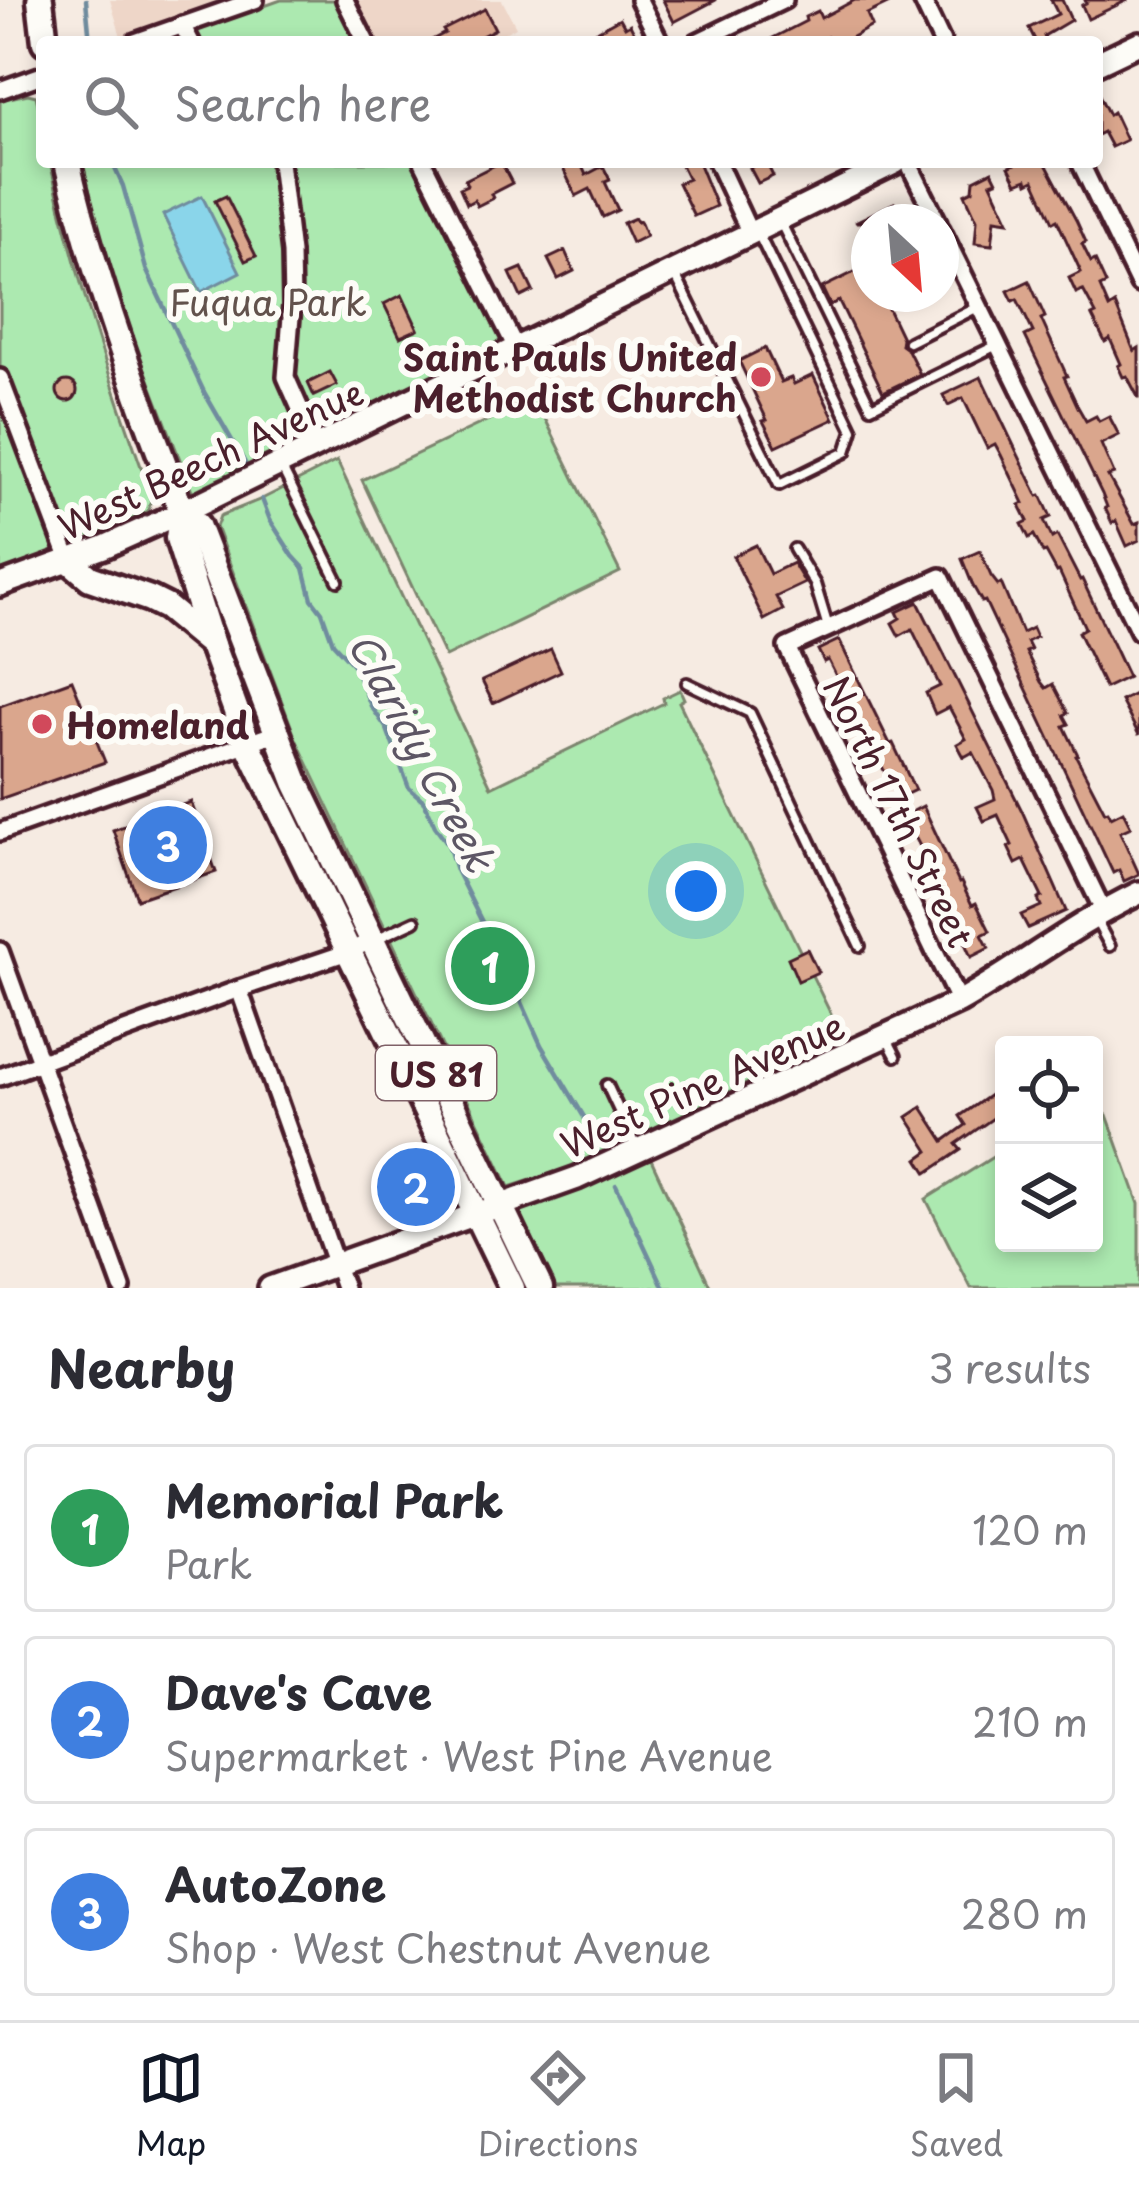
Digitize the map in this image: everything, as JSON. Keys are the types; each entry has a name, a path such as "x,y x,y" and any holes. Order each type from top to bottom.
{"main road":[{"path":"40,0 44,36"},
{"name":"US 81","path":"68,168 112,325 275,733 372,940 488,1210 512,1288"},
{"name":"US 81","path":"190,518 178,538 248,744 348,952 488,1210"},
{"path":"69,560 90,578 166,607 212,645"},
{"path":"488,1210 540,1287"}],"street":[{"path":"152,36 255,0"},
{"path":"345,0 362,36"},
{"path":"639,0 657,36"},
{"path":"709,36 784,0"},
{"path":"922,0 939,36"},
{"path":"182,25 188,36"},
{"path":"1103,60 1138,45"},
{"path":"0,90 36,77"},
{"path":"281,168 291,253 286,377 317,447"},
{"path":"430,168 518,350"},
{"path":"720,168 753,232"},
{"name":"West Beech Avenue","path":"0,585 190,518 280,464 884,168"},
{"path":"911,168 928,204"},
{"path":"1083,168 1139,284"},
{"path":"959,266 1139,632"},
{"path":"0,378 69,560"},
{"path":"0,426 20,436"},
{"path":"828,628 941,577 1098,913"},
{"name":"North 17th Street","path":"828,628 787,647 958,1002"},
{"path":"0,832 275,733"},
{"name":"West Pine Avenue","path":"270,1288 577,1178 891,1046 1098,913 1139,893"},
{"path":"0,1077 372,940"},
{"path":"0,951 122,1288"},
{"path":"239,989 344,1288"}],"lane":[{"path":"779,219 871,407 998,344"},
{"path":"674,270 778,485 846,452 853,430 753,232"},
{"path":"909,341 979,307"},
{"path":"280,464 338,581"},
{"path":"794,549 815,584 828,628"},
{"path":"687,682 750,713 860,946"},
{"path":"1098,913 1110,946"},
{"path":"372,940 415,921"},
{"path":"607,1085 639,1152"}],"shaded area":[{"path":"110,0 235,0 133,36 121,36"},
{"path":"356,0 502,0 516,27 499,36 374,36"}],"green space":[{"path":"281,0 335,0 353,36 181,36"},
{"name":"Fuqua Park","path":"36,96 36,168 51,168 95,331 152,497 148,511 133,520 0,575 0,100"},
{"name":"Fuqua Park","path":"84,168 419,168 506,343 193,493 124,315"},
{"path":"535,398 620,572 445,657 362,480"},
{"path":"337,461 491,787 664,703 663,698 680,690 684,699 679,702 842,1037 581,1164 509,1187 296,739 216,527 220,516"},
{"path":"1103,1114 1107,1115 1139,1204 1139,1288 971,1288 926,1199 995,1156 995,1252 1103,1252"},
{"path":"650,1157 711,1288 555,1288 517,1209"}],"water":[{"path":"202,196 240,272 201,292 163,215"}],"building":[{"path":"663,0 716,0 674,22"},
{"path":"855,0 896,0 867,14 872,26 854,36 777,36 818,11 821,18"},
{"path":"1051,0 1062,0 1071,20 1044,36 1033,36 1029,28 1058,14"},
{"path":"1085,0 1128,0 1088,19 1082,5"},
{"path":"485,9 495,29 482,36 439,36"},
{"path":"620,18 636,36 588,36"},
{"path":"1103,103 1109,115 1113,112 1126,140 1111,147 1103,132"},
{"path":"489,168 504,168 512,183 477,206 474,200 467,204 460,188 467,185 465,180"},
{"path":"563,168 583,168 586,175 604,168 618,210 603,217 590,189 576,196"},
{"path":"682,168 700,168 716,206 694,216 678,183 688,179"},
{"path":"750,168 769,168 773,176 758,183"},
{"path":"1010,168 1048,168 1086,242 1082,244 1106,284 1100,287 1109,308 1115,304 1134,351 1139,348 1139,399 1127,376 1123,377 1110,339 1105,342 1083,290 1076,293 1069,278 1081,272 1057,220 1053,222 1034,180 1017,183"},
{"path":"992,171 997,181 991,183 1009,221 995,219 992,245 975,243 977,220 965,194 973,190 974,180"},
{"path":"226,196 256,256 245,261 215,201"},
{"path":"635,218 646,236 632,243 623,223"},
{"path":"565,251 574,271 558,279 548,259"},
{"path":"522,268 533,291 521,297 510,273"},
{"path":"851,274 851,312 890,312 901,345 920,374 883,392 839,301 830,305 822,288"},
{"path":"1029,281 1064,377 1086,421 1109,416 1119,435 1101,444 1114,474 1108,476 1134,524 1139,522 1139,540 1127,546 1025,336 1033,332 1008,291"},
{"path":"402,295 418,329 400,337 384,304"},
{"path":"765,348 781,382 791,378 794,384 813,375 834,419 776,446 739,361"},
{"path":"330,372 337,385 314,396 308,383"},
{"path":"981,377 1051,517 1044,520 1052,538 1057,535 1082,579 1128,677 1105,688 1078,632 1085,628 1059,571 1022,524 1028,521 1020,505 1024,503 995,444 987,448 963,398 948,405 943,395"},
{"path":"67,381 77,391 67,401 57,391"},
{"path":"756,545 770,574 793,563 805,583 776,597 783,610 764,620 733,556"},
{"path":"980,551 991,576 1001,583 1022,633 1032,628 1036,637 1027,642 1031,650 1026,652 1041,682 1046,688 1053,684 1068,713 1064,715 1069,724 1064,726 1105,812 1111,817 1123,811 1131,827 1120,832 1139,874 1124,881 1119,870 1113,873 985,601 973,586 962,559"},
{"path":"918,602 1066,911 1028,928 1021,915 1041,906 1038,899 1042,897 1024,860 1016,864 998,815 984,821 977,807 995,799 993,790 973,752 964,757 957,744 966,739 949,707 935,714 926,693 940,686 912,629 899,636 892,623 900,618 897,612"},
{"path":"839,640 915,790 898,798 828,660 824,662 818,650"},
{"path":"551,649 561,671 493,703 482,681"},
{"path":"72,680 105,762 0,799 0,706"},
{"path":"1139,692 1139,735 1121,701"},
{"path":"191,802 216,872 137,899 113,830"},
{"path":"923,806 959,883 990,931 982,935 989,948 971,957 904,816"},
{"path":"807,949 818,972 798,981 788,958"},
{"path":"990,1095 995,1102 995,1117 956,1144 961,1150 927,1173 918,1159 929,1151 907,1117 922,1107 944,1141 966,1125 960,1116"}],"waterway":[{"name":"Claridy Creek","path":"86,0 89,36"},
{"name":"Claridy Creek","path":"115,168 146,269 204,392 245,463"},
{"name":"Claridy Creek","path":"262,499 270,520 304,568 312,599 333,643 355,667 371,706 387,729 409,788 424,801 448,844 456,870 489,932 500,968 584,1117 600,1158"},
{"name":"Claridy Creek","path":"616,1185 664,1288"}],"place":[{"name":"Saint Pauls United Methodist Church","path":"761,377"},
{"name":"Homeland","path":"42,724"},
{"name":"AutoZone","path":"168,845"},
{"name":"Memorial Park","path":"490,966"},
{"name":"Dave's Cave","path":"416,1187"}]}
